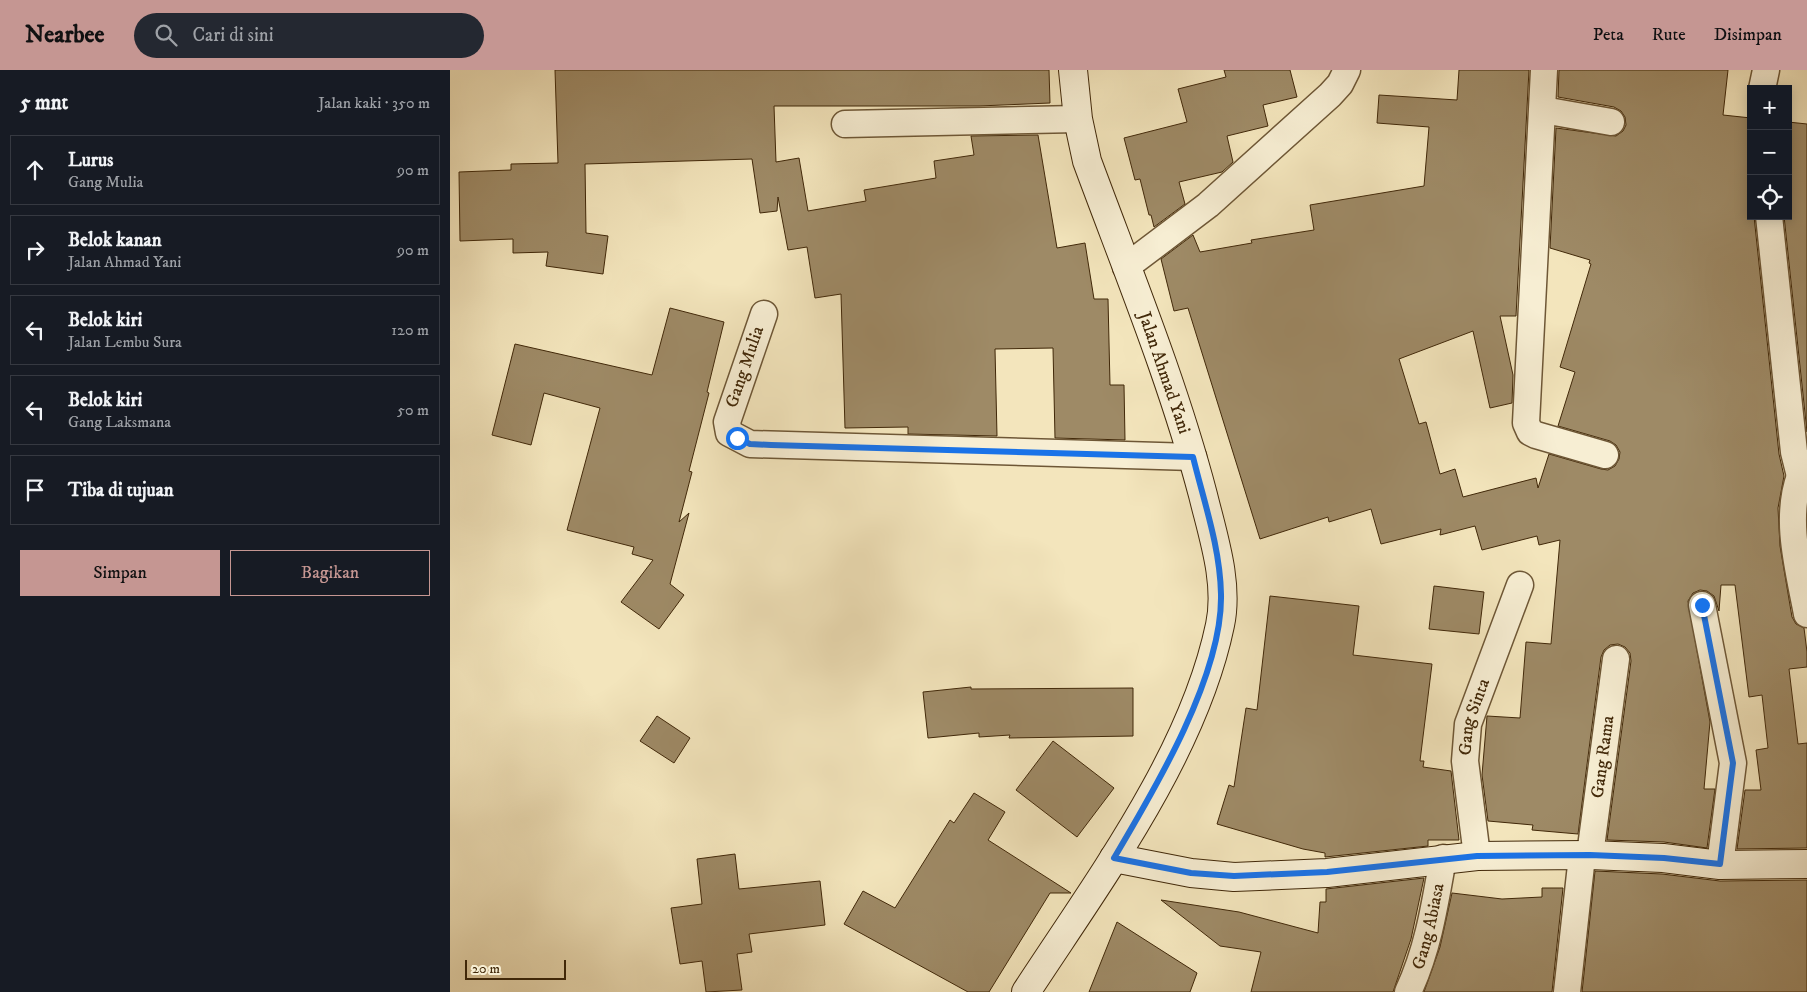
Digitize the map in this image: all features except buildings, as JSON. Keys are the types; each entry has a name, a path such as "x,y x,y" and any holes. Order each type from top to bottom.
{"main road":[{"name":"Jalan Ahmad Yani","path":"1026,992 1114,858 1148,802 1172,755 1200,692 1220,624 1219,562 1193,457 1178,409 1087,161 1078,119 1073,70"},
{"path":"1114,858 1191,873 1234,876 1327,872 1443,858 1477,856 1586,856 1664,858 1720,864 1807,864"}],"street":[{"path":"1126,267 1208,205 1330,95 1340,84 1347,70"},
{"path":"1544,70 1526,424 1530,432 1536,435 1605,455"},
{"path":"1763,85 1766,70"},
{"path":"1543,110 1611,122"},
{"path":"845,124 1078,119"},
{"path":"1769,220 1794,452 1804,476 1794,500 1793,518 1807,614"},
{"name":"Gang Mulia","path":"764,314 727,422 729,433 750,444 1193,457"},
{"name":"Gang Sinta","path":"1477,856 1465,761 1466,732 1520,585"},
{"path":"1702,605 1733,763 1720,864"},
{"name":"Gang Rama","path":"1567,992 1616,659"},
{"name":"Gang Abiasa","path":"1408,992 1421,960 1431,927 1443,858"}],"route":[{"path":"737,438 750,444 771,445 1193,457 1219,562 1220,624 1200,692 1172,755 1148,802 1114,858 1166,869 1234,876 1285,876 1443,858 1531,855 1664,858 1720,864 1733,763 1702,605"}]}
